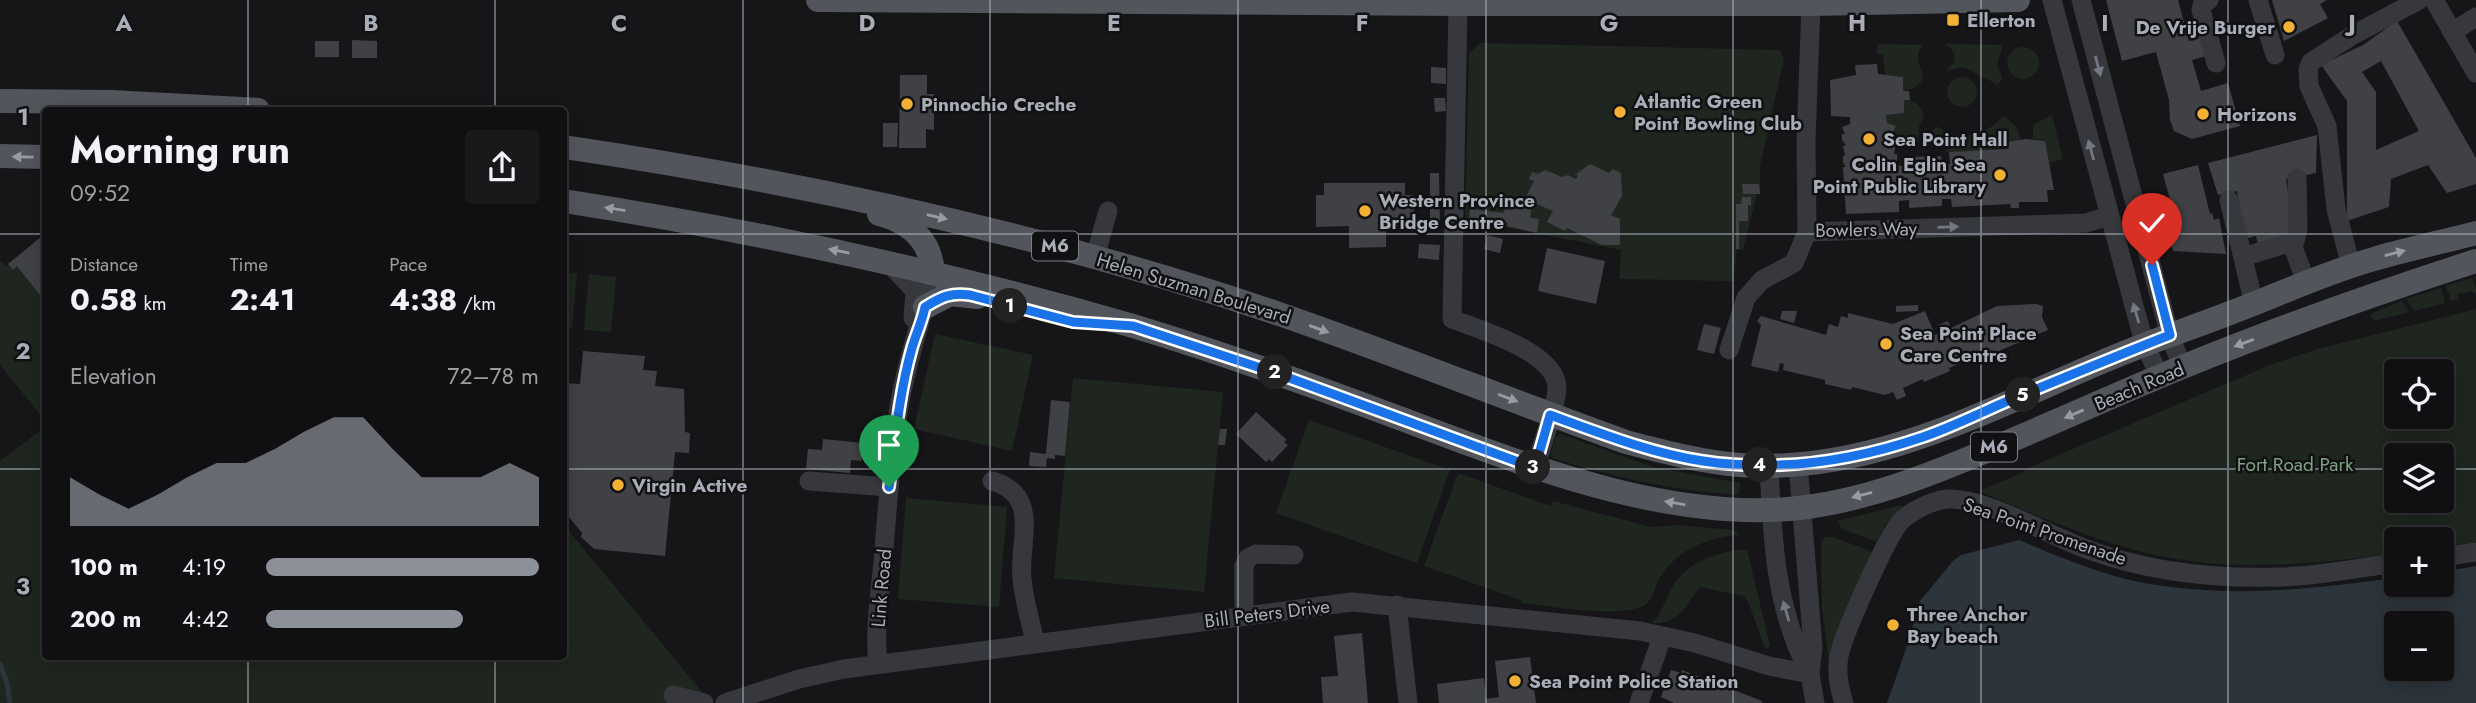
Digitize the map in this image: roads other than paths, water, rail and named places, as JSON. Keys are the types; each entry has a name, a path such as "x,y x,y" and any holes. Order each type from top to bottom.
{"main road":[{"path":"818,0 1458,4 1811,4 2018,0"},
{"path":"0,102 111,102 203,107"},
{"name":"Helen Suzman Boulevard","path":"567,146 859,198 987,228 1095,257 1281,315 1626,442 1676,456 1742,465 1769,465"},
{"path":"0,156 42,157"},
{"path":"654,160 735,183 895,219 911,229 929,251 933,273"},
{"name":"M6","path":"567,202 719,227 887,261 1133,326 1273,372 1535,468 1671,502 1711,508 1771,510"},
{"name":"Beach Road","path":"1769,465 1798,464 1875,451 1924,437 2306,282 2351,266 2476,233"},
{"name":"Beach Road","path":"1771,510 1802,508 1867,495 1927,475 2182,368 2368,297 2476,261"},
{"path":"925,307 943,296 961,294 1073,322 1133,326"}],"street":[{"path":"2052,0 2109,216 2146,345 2160,377"},
{"path":"2081,0 2170,335 2182,368"},
{"path":"2209,0 2201,9 2216,63"},
{"path":"2259,0 2275,54"},
{"path":"2351,266 2336,209 2327,126 2309,86 2308,69 2311,62 2353,35 2419,0"},
{"path":"2434,0 2476,73"},
{"path":"1458,4 1452,320 1513,344 1537,357 1554,375 1557,389 1535,468"},
{"name":"Bowlers Way","path":"1811,4 1806,141 1807,232 2086,223 2109,216"},
{"path":"2452,32 2476,17"},
{"path":"2243,257 2292,244 2297,237 2297,178"},
{"path":"2229,200 2254,304"},
{"path":"1095,257 1108,211"},
{"path":"1729,350 1746,298 1762,280 1794,263 1807,232"},
{"path":"2292,244 2306,282"},
{"name":"Link Road","path":"878,663 877,636 889,487 898,412 912,347 915,291 887,261"},
{"name":"Link Road","path":"912,347 920,328 933,273"},
{"path":"1798,464 1815,703"},
{"path":"1769,465 1780,592 1796,649 1811,674"},
{"path":"809,481 889,487"},
{"path":"992,481 1014,492 1024,510 1021,578 1035,643"},
{"name":"Sea Point Promenade","path":"1844,703 1838,670 1839,654 1883,551 1900,522 1932,503 1946,499 1966,500 1985,506 2091,551 2171,570 2211,575 2279,577 2384,564"},
{"path":"2454,555 2476,552"},
{"path":"1244,616 1244,566 1248,558 1256,554 1294,555"},
{"name":"Bill Peters Drive","path":"725,703 821,673 878,663 1352,602 1640,631 1695,643 1769,666 1811,674"},
{"path":"1397,605 1408,703"},
{"path":"1639,703 1662,637"},
{"path":"673,695 704,703"}],"waterway":[{"path":"0,664 10,703"}],"place":[{"name":"Ellerton","path":"1953,20"},
{"name":"De Vrije Burger","path":"2289,27"},
{"name":"Pinnochio Creche","path":"907,104"},
{"name":"Atlantic Green Point Bowling Club","path":"1620,112"},
{"name":"Horizons","path":"2203,114"},
{"name":"Sea Point Hall","path":"1869,139"},
{"name":"Colin Eglin Sea Point Public Library","path":"2000,175"},
{"name":"Western Province Bridge Centre","path":"1365,211"},
{"name":"Sea Point Place Care Centre","path":"1886,344"},
{"name":"Virgin Active","path":"618,485"},
{"name":"Three Anchor Bay beach","path":"1893,625"},
{"name":"Sea Point Police Station","path":"1515,681"}],"park label":[{"name":"Fort Road Park","path":"2295,464"}]}
